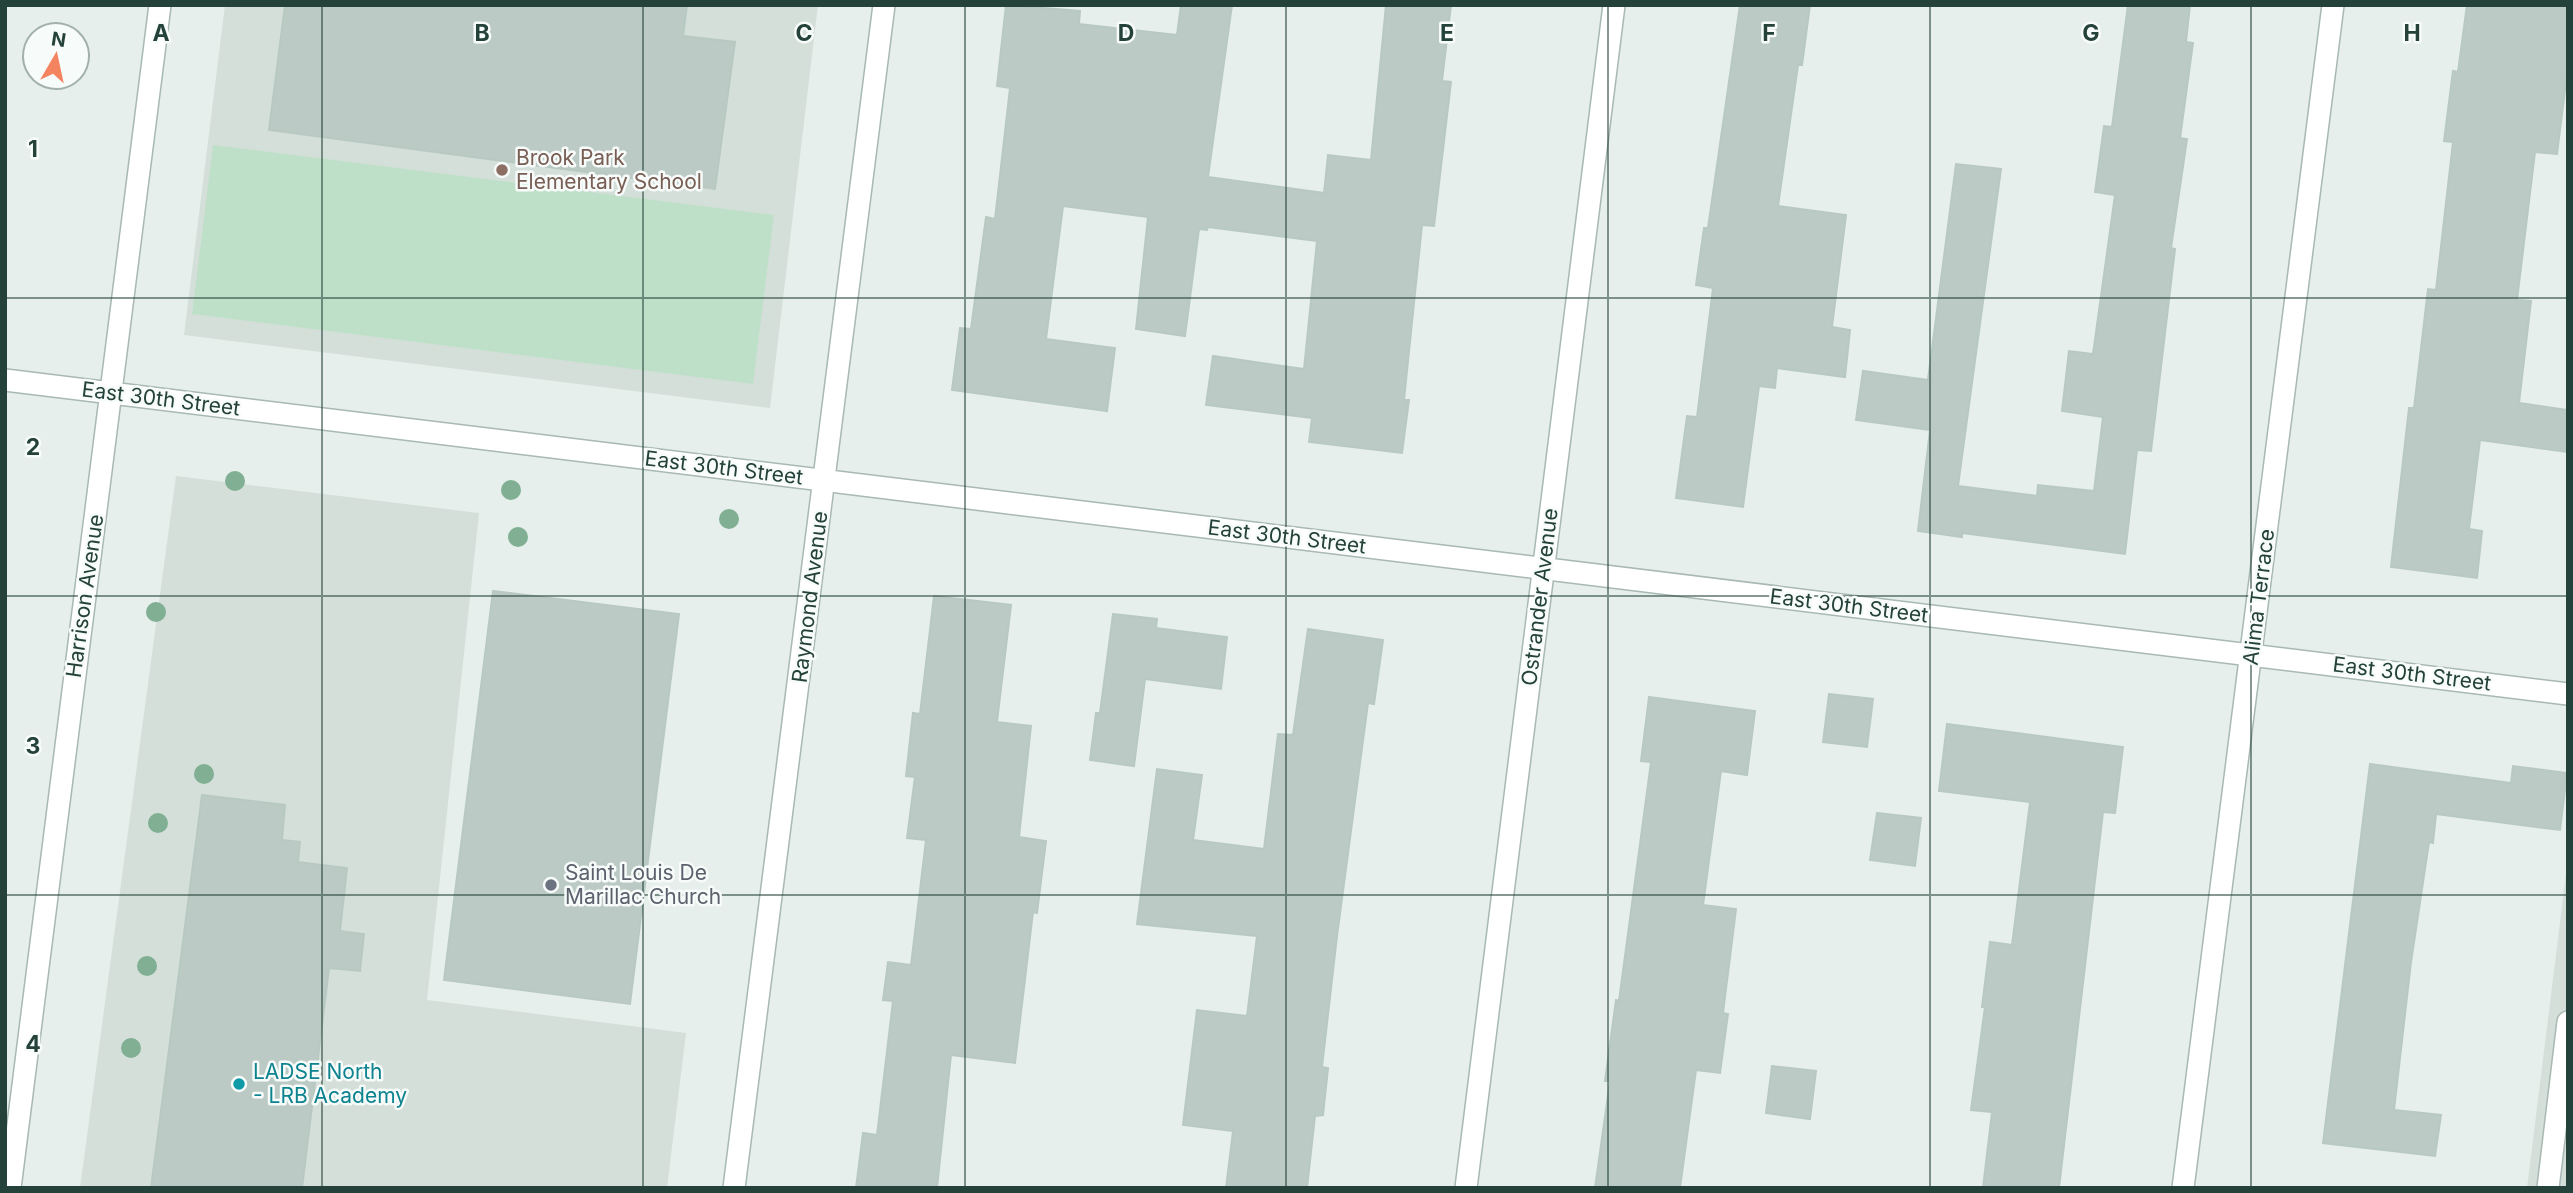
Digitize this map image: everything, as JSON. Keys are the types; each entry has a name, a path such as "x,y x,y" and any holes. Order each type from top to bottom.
{"street":[{"name":"Harrison Avenue","path":"10,1188 160,5"},
{"name":"Raymond Avenue","path":"734,1188 884,5"},
{"name":"Ostrander Avenue","path":"1466,1188 1614,5"},
{"name":"Alima Terrace","path":"2183,1188 2333,5"},
{"name":"East 30th Street","path":"5,380 2568,694"},
{"path":"2548,1188 2568,1022"}],"shaded area":[{"name":"Brook Park Elementary School","path":"225,5 818,5 770,408 184,335"},
{"path":"176,476 479,513 427,1000 686,1033 667,1188 80,1188"},
{"path":"2568,858 2568,1188 2527,1188"}],"green space":[{"path":"213,145 774,215 753,384 192,314"}],"building":[{"path":"285,5 687,5 683,36 735,42 715,189 269,130"},
{"path":"1006,5 1080,11 1079,24 1177,35 1181,5 1232,5 1208,177 1324,193 1328,155 1371,160 1386,5 1451,5 1442,81 1451,82 1434,226 1422,225 1404,400 1409,400 1402,453 1309,442 1312,418 1206,405 1213,356 1304,369 1317,241 1208,227 1207,230 1199,229 1185,336 1136,329 1148,217 1063,206 1046,339 1115,348 1107,411 952,390 960,328 971,329 986,217 995,219 1010,88 997,86"},
{"path":"1740,5 1810,5 1802,65 1798,65 1778,206 1846,215 1832,327 1850,330 1845,377 1777,368 1775,388 1759,386 1743,507 1676,498 1687,416 1697,417 1713,288 1696,285 1704,228 1708,228"},
{"path":"2128,5 2190,5 2186,42 2193,43 2180,138 2187,139 2171,248 2175,249 2151,451 2137,450 2125,554 1962,533 1962,537 1918,531 1930,430 1856,420 1863,371 1928,380 1956,164 2001,169 1958,486 2037,496 2038,485 2094,491 2103,417 2062,411 2069,351 2093,354 2115,195 2095,192 2104,126 2112,127"},
{"path":"2467,5 2568,5 2568,66 2557,154 2535,152 2517,300 2531,301 2519,403 2568,410 2568,452 2480,440 2469,529 2482,531 2477,578 2391,567 2409,408 2414,408 2428,289 2436,290 2453,142 2444,141 2453,71 2458,72"},
{"name":"Saint Louis De Marillac Church","path":"493,591 679,614 630,1004 444,980"},
{"path":"934,596 1011,605 997,722 1031,726 1019,837 1046,841 1037,913 1033,912 1015,1063 951,1055 937,1188 856,1188 863,1133 877,1135 893,1001 883,1000 888,962 911,965 926,840 907,838 915,777 906,776 913,713 920,714"},
{"path":"1113,614 1157,619 1156,628 1227,637 1221,689 1145,679 1134,766 1090,760 1096,713 1100,713"},
{"path":"1308,629 1383,640 1374,704 1368,703 1337,936 1322,1067 1328,1068 1323,1115 1315,1116 1307,1188 1226,1188 1233,1131 1183,1125 1197,1010 1247,1016 1257,936 1137,924 1157,769 1202,775 1193,840 1264,849 1278,734 1293,735"},
{"path":"1829,694 1873,699 1867,747 1823,742"},
{"path":"1649,697 1755,711 1747,775 1721,771 1703,905 1736,909 1723,1013 1728,1014 1720,1073 1696,1070 1680,1188 1595,1188 1610,1081 1605,1081 1616,1000 1619,1001 1651,762 1641,761"},
{"path":"1947,724 2123,747 2115,813 2103,812 2059,1188 1983,1188 1992,1112 1971,1110 1985,1007 1982,1007 1990,942 2012,945 2030,802 1939,791"},
{"path":"2370,764 2511,783 2513,766 2567,773 2560,830 2436,814 2433,843 2429,842 2411,962 2394,1110 2441,1115 2435,1156 2323,1143"},
{"name":"LADSE North - LRB Academy","path":"202,795 285,805 282,840 300,842 298,862 347,868 340,931 364,934 360,971 329,968 302,1188 151,1188"},
{"path":"1877,813 1921,818 1915,866 1870,860"},
{"path":"1772,1066 1816,1071 1810,1119 1766,1113"}],"place":[{"name":"Brook Park Elementary School","path":"502,170"},
{"name":"Saint Louis De Marillac Church","path":"551,885"},
{"name":"LADSE North - LRB Academy","path":"239,1084"}]}
